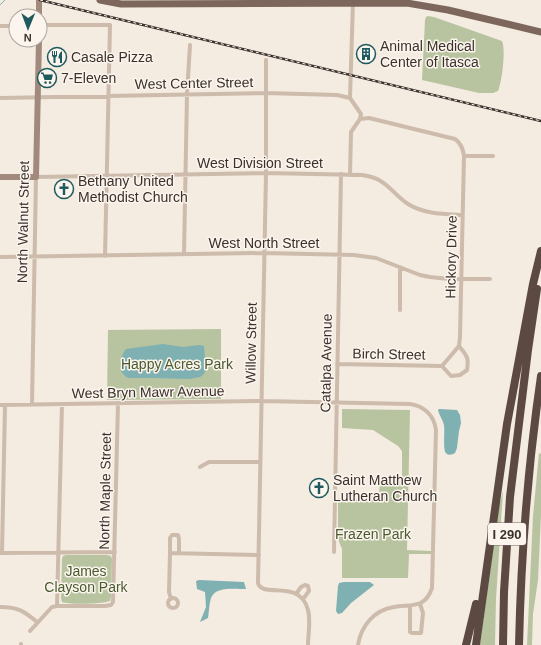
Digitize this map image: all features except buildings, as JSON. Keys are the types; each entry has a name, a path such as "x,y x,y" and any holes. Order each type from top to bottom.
{"highway":[{"path":"476,645 515,374 541,251"},
{"name":"I 290","path":"503,645 504,592 510,497 528,350 541,263"},
{"name":"I 290","path":"519,645 525,517 541,376"},
{"path":"466,645 473,620 488,539 493,525"},
{"path":"521,589 523,645"}],"main road":[{"path":"100,0 122,4 353,1 434,3 541,32"}],"street":[{"path":"353,1 350,98 361,114 360,119 351,132 350,174 375,178 381,181 409,204 420,209 436,213 462,215"},
{"path":"48,25 110,25 105,256"},
{"path":"184,254 187,94 190,45"},
{"name":"North Walnut Street","path":"32,404 39,48"},
{"name":"Willow Street","path":"266,60 266,173 258,582 260,588 264,590 288,591 303,599 308,612 308,645"},
{"name":"West Center Street","path":"0,98 38,96 266,93 336,95 350,98"},
{"path":"360,119 369,118 455,139 461,145 464,156 493,156"},
{"name":"Hickory Drive","path":"459,346 464,156"},
{"name":"West Division Street","path":"36,177 266,173 350,174"},
{"name":"Catalpa Avenue","path":"334,552 340,174"},
{"path":"0,177 36,177"},
{"name":"West North Street","path":"0,258 264,253 339,254 371,256 430,277 449,279 490,279"},
{"path":"400,267 400,310"},
{"name":"Birch Street","path":"337,364 442,366 459,346 467,355 469,360 467,370 460,375 451,376 442,366"},
{"name":"West Bryn Mawr Avenue","path":"3,405 261,401 414,405 422,408 428,412 435,422 436,432 433,584 428,597 420,604"},
{"name":"North Maple Street","path":"57,606 105,606 112,604 114,595 118,403"},
{"path":"30,631 51,608 57,606 62,404"},
{"path":"3,405 1,553 115,552"},
{"path":"200,467 209,462 260,462"},
{"path":"171,599 169,592 170,538 175,534 178,535 179,538 179,554"},
{"path":"170,553 258,555"},
{"name":"Willow Street","path":"296,594 301,587 305,585 308,586 309,591 303,599"},
{"path":"358,645 363,629 374,616 382,611 392,608 410,607 420,604 423,613 421,633 410,632 410,607"},
{"path":"0,607 13,607 21,610 37,622"}],"green space":[{"path":"428,16 502,41 504,51 503,66 498,91 493,93 479,93 422,80 425,20"},
{"name":"Happy Acres Park","path":"221,329 221,399 107,400 108,330"},
{"name":"Frazen Park","path":"342,409 410,410 407,550 431,551 432,554 409,554 408,578 342,578 342,549 338,539 338,498 370,499 370,495 379,496 380,480 402,479 402,451 398,446 373,430 342,428"},
{"path":"539,453 541,454 541,515 538,580 533,614 532,645 527,645 533,516"},
{"path":"503,491 496,599 495,645 480,645 499,506"},
{"name":"James Clayson Park","path":"63,556 111,556 110,601 86,604 71,604 62,602 62,559"}],"water":[{"path":"163,344 183,347 199,345 204,346 206,370 204,374 200,377 190,379 129,378 122,373 120,365 126,349"},
{"path":"438,410 457,410 460,415 461,423 457,448 455,453 451,455 448,455 445,452 444,425"},
{"path":"196,581 244,582 246,589 226,589 213,594 209,605 208,618 200,622 206,607 205,592 197,589"},
{"path":"370,582 374,585 351,603 342,613 338,614 336,611 338,586 339,583"}],"waterway":[{"path":"0,5 5,0"}],"railway":[{"path":"40,0 541,121"}],"place":[{"name":"Animal Medical Center of Itasca","path":"366,54"},
{"name":"Casale Pizza","path":"57,57"},
{"name":"7-Eleven","path":"47,78"},
{"name":"Bethany United Methodist Church","path":"64,189"},
{"name":"Saint Matthew Lutheran Church","path":"319,488"}]}
